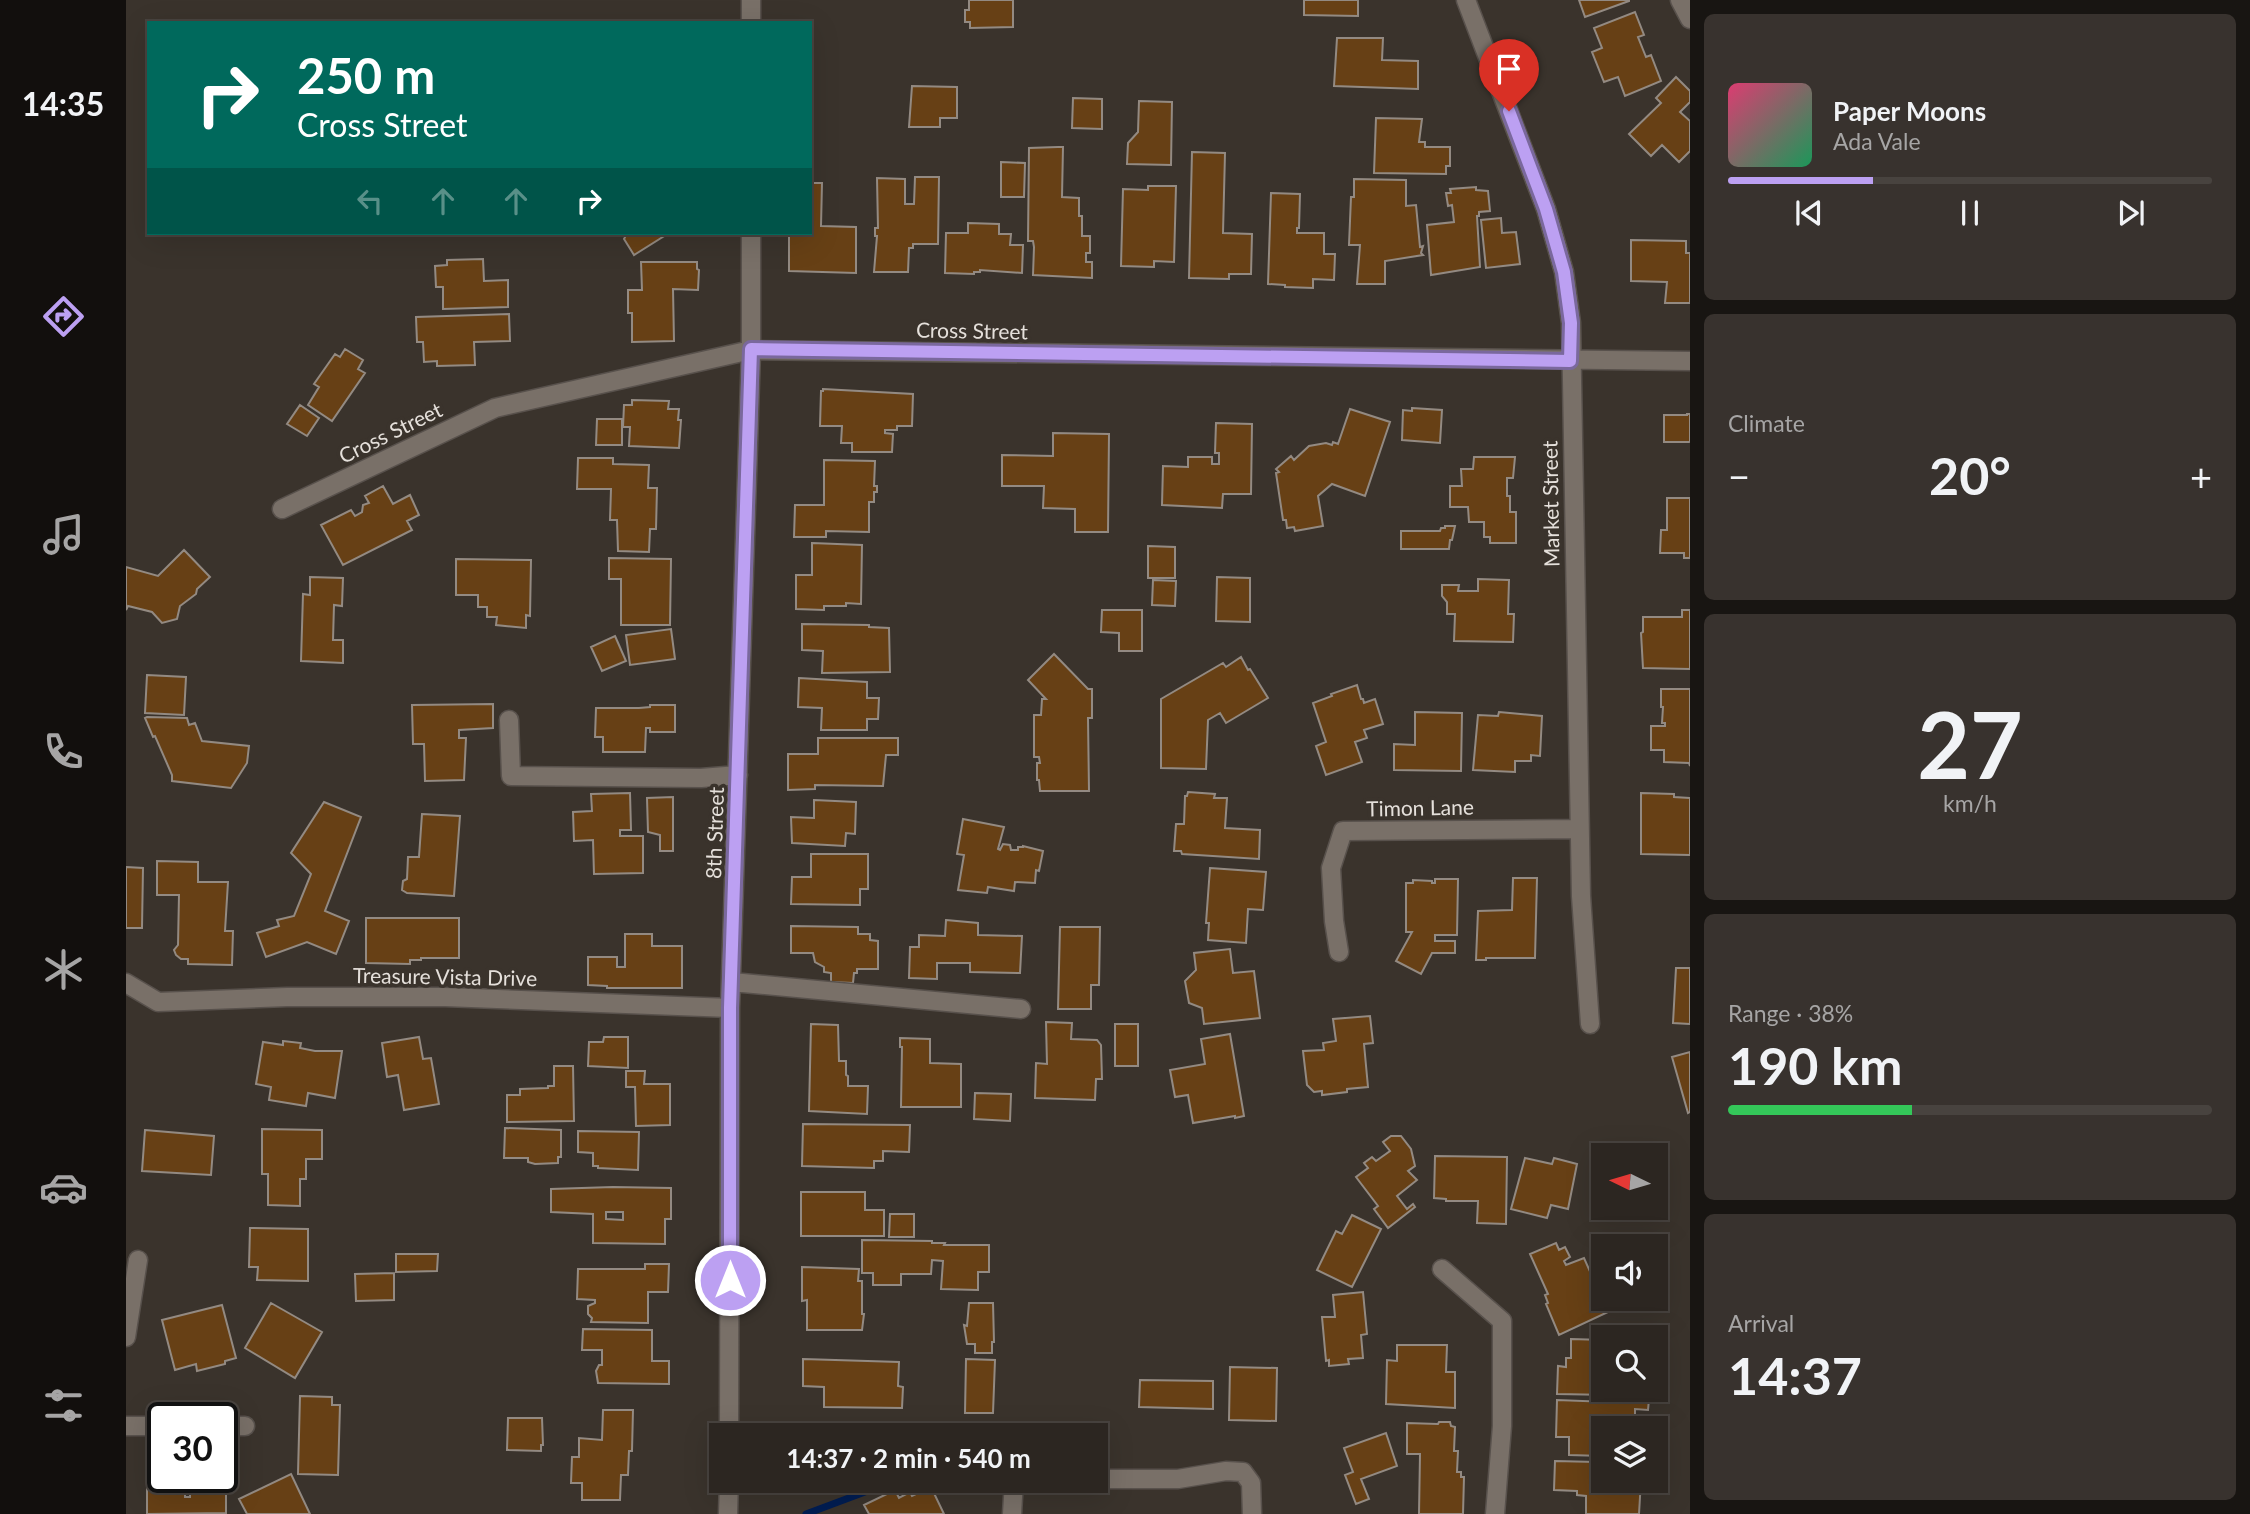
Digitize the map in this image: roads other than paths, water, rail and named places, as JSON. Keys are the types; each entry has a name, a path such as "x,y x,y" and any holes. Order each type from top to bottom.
{"street":[{"path":"751,0 751,21"},
{"name":"Market Street","path":"1466,0 1546,209 1564,272 1571,323 1579,829 1590,1024"},
{"path":"1680,0 1690,19"},
{"name":"8th Street","path":"729,1423 730,1008 751,349 751,235"},
{"name":"Cross Street","path":"282,509 495,408 751,349 1690,361"},
{"path":"509,720 511,776 701,778 738,775"},
{"name":"Timon Lane","path":"1339,952 1331,868 1343,831 1579,829"},
{"path":"732,982 1021,1009"},
{"name":"Treasure Vista Drive","path":"126,983 158,1002 445,997 730,1008"},
{"path":"126,1337 138,1260"},
{"path":"1442,1269 1502,1321 1503,1426 1496,1514"},
{"path":"126,1426 147,1426"},
{"path":"238,1426 245,1426"},
{"path":"1108,1479 1178,1479 1226,1471 1243,1472 1251,1483 1252,1514"},
{"path":"728,1514 729,1493"},
{"path":"1013,1514 1014,1493"}],"waterway":[{"path":"806,1514 862,1493"}]}
